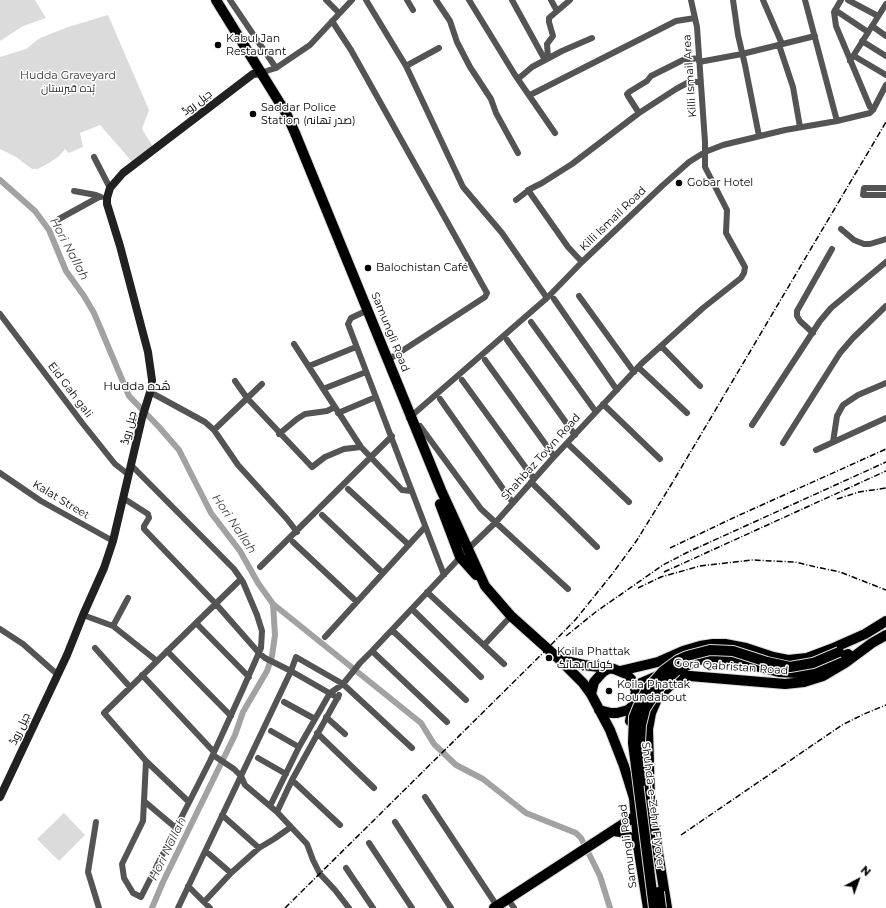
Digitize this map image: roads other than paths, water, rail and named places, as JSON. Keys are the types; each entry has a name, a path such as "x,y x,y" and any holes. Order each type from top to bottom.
{"main road":[{"name":"Samungli Road","path":"208,0 257,74 286,113 409,417 440,490 485,586 511,616 559,659 583,683 591,694 610,730 624,766 635,804 639,849 648,908"},
{"name":"Samungli Road","path":"216,0 257,74"},
{"name":"جیل روڈ","path":"0,797 58,675 104,568 113,541 142,418 150,392 152,380 148,352 103,197 123,173 257,74"},
{"name":"Samungli Road","path":"365,311 388,360 409,417"},
{"path":"409,417 460,557 485,586"},
{"name":"Gora Qabristan Road","path":"620,671 651,664 683,651 713,644 725,644 746,648 773,657 788,660 807,658 832,649 865,634 886,622"},
{"name":"Shuhda-e-Zehri Flyover","path":"661,908 646,812 640,742 641,725 645,709 654,694 676,671 704,659 728,658 766,670 794,674 817,669 841,654 865,634"},
{"name":"Gora Qabristan Road","path":"634,686 657,676 669,674 786,684 804,682 823,676 886,635"},
{"name":"Shuhda-e-Zehri Flyover","path":"654,908 633,743 634,717 648,689 663,671 678,660 710,650 733,651 767,662 790,667 813,664 872,643"},
{"name":"Samungli Road","path":"559,659 620,671"},
{"path":"591,694 591,688 598,676 608,669"},
{"path":"620,671 631,679 636,696 631,715 632,732 650,800 667,908"},
{"path":"495,905 637,815 650,800 648,729 651,713 657,699 663,692 674,682 684,676"},
{"path":"600,710 617,713 628,710 633,706"},
{"path":"486,908 508,899 575,853 614,824 635,804"},
{"path":"613,831 621,832 628,836 639,849"}],"street":[{"path":"230,0 276,68"},
{"path":"326,0 339,13"},
{"path":"257,74 276,68 310,45 352,0"},
{"path":"366,0 406,66 463,187 502,233 547,298"},
{"path":"407,0 413,10"},
{"path":"469,0 518,79 555,133"},
{"path":"512,0 547,59"},
{"path":"551,0 557,11"},
{"path":"547,59 547,44 553,36 549,18 570,0"},
{"name":"Killi Ismail Area","path":"691,0 697,27 705,167 727,210 726,233 745,267 744,273"},
{"path":"733,0 738,35 759,136"},
{"path":"763,0 780,45 793,87 800,127"},
{"path":"805,0 837,121"},
{"path":"841,0 834,12 836,26 852,58 870,108 873,110 886,85"},
{"path":"848,0 881,15"},
{"path":"852,58 870,29 881,15 886,3 883,0"},
{"path":"438,1 450,21 457,42 470,67 490,99 518,153"},
{"path":"835,10 886,36"},
{"path":"530,95 676,21 695,18"},
{"path":"332,21 351,50 486,293 485,297 388,360"},
{"path":"639,113 627,94 647,81 651,76 683,60 699,60 742,54 815,36"},
{"path":"518,79 532,67 592,38"},
{"path":"862,42 886,56"},
{"path":"406,66 439,48"},
{"path":"852,58 886,75"},
{"path":"516,200 528,190 572,164 639,113 689,82 700,82"},
{"name":"Killi Ismail Road","path":"409,417 547,298 582,262 689,162 705,152 723,145 800,127 837,121 873,110"},
{"path":"94,157 110,188"},
{"path":"886,188 863,191 886,195"},
{"path":"528,190 568,247 582,262"},
{"path":"74,191 103,197"},
{"path":"59,219 103,197"},
{"path":"841,229 854,240 864,244 870,244 886,239"},
{"path":"813,333 800,321 797,316 797,311 832,249"},
{"path":"752,425 831,308 886,262"},
{"name":"Shahbaz Town Road","path":"342,685 360,662 372,652 460,557 496,522 554,456 567,444 638,367 702,308 741,278 744,273"},
{"path":"579,296 634,372"},
{"path":"554,299 617,390"},
{"path":"783,443 840,353 853,338 886,306"},
{"path":"365,311 350,318 348,324 444,575"},
{"name":"Eid Gah gali","path":"0,314 83,424 115,464 128,475"},
{"path":"531,322 596,412"},
{"path":"507,340 575,435"},
{"path":"294,344 361,447 402,490 411,491"},
{"path":"661,346 700,386"},
{"path":"309,366 356,347"},
{"path":"485,360 554,456"},
{"path":"638,367 687,413"},
{"path":"323,389 366,372"},
{"path":"462,380 533,480 597,547"},
{"path":"235,382 247,398 312,467 325,458 344,450 361,447"},
{"path":"833,442 837,416 843,406 858,395 886,383"},
{"path":"214,430 262,384"},
{"path":"150,392 205,422 214,430 238,465 297,532"},
{"path":"338,413 376,397"},
{"path":"440,399 513,503"},
{"path":"603,404 660,459"},
{"path":"280,434 296,419 305,414 327,411 334,407"},
{"path":"816,450 886,418"},
{"path":"420,426 481,509 568,589"},
{"path":"260,567 297,532 392,436"},
{"path":"567,444 629,502"},
{"path":"131,465 234,569 241,579 257,614 262,632 261,648 215,755 189,802 141,897 133,892 124,878 122,864 143,821 146,761"},
{"name":"Kalat Street","path":"0,473 41,501 113,541"},
{"path":"348,489 408,545"},
{"path":"123,498 148,514 149,518 144,526 144,529 216,604 259,653 265,658 292,671 338,698"},
{"path":"322,515 383,573"},
{"path":"325,637 425,527"},
{"path":"293,542 357,602"},
{"path":"189,802 146,761 104,713 241,579"},
{"path":"427,592 504,664"},
{"path":"113,626 128,598"},
{"path":"412,609 481,677"},
{"path":"83,614 113,626 157,661"},
{"path":"484,645 511,616"},
{"path":"196,623 249,677"},
{"path":"0,629 23,644 58,675"},
{"path":"392,630 466,700"},
{"path":"95,648 130,687"},
{"path":"167,651 231,716"},
{"path":"372,652 447,722"},
{"path":"178,908 292,671 296,657 342,685 412,748"},
{"path":"142,675 215,755 241,776 245,785 277,812 307,844 320,874 349,908"},
{"path":"270,806 300,746 330,693 342,685"},
{"path":"277,812 317,733 338,698 342,685"},
{"path":"284,702 315,719"},
{"path":"326,717 345,734"},
{"path":"271,731 300,746"},
{"path":"317,733 374,788"},
{"path":"258,758 286,774"},
{"path":"292,780 340,825"},
{"path":"425,797 495,905"},
{"path":"144,801 176,828"},
{"path":"222,815 259,848"},
{"path":"96,822 88,872 99,908"},
{"path":"395,822 451,908"},
{"path":"205,901 231,873 259,848 291,827"},
{"path":"369,843 412,908"},
{"path":"209,854 231,873"},
{"path":"346,868 373,908"},
{"path":"188,886 205,901 210,908"},
{"path":"508,899 514,908"}],"waterway":[{"name":"Hori Nallah","path":"0,180 35,211 49,230 66,271 94,313 129,396 179,450 211,513 240,551 258,583 273,604 275,635 272,656 267,671 243,712 235,735 163,882 152,908"},
{"path":"273,604 421,723 434,744 456,765 483,779 526,813 576,833 581,838 600,876 610,908"}],"railway":[{"path":"285,908 547,649 576,619 613,573 637,540 671,485 886,122"},
{"path":"670,548 886,449"},
{"path":"566,636 597,611 663,565 686,553 886,462"},
{"path":"664,572 886,471"},
{"path":"837,499 859,492 886,488"},
{"path":"638,588 661,577 700,566 752,560 795,562 840,572 886,590"},
{"path":"681,835 842,725 886,705"}],"place":[{"name":"Kabul Jan Restaurant","path":"218,45"},
{"name":"Saddar Police Station (صدر تھانہ)","path":"253,114"},
{"name":"Gobar Hotel","path":"679,183"},
{"name":"Balochistan Café","path":"368,268"},
{"name":"Koila Phattak کوئلہ پھاٹک","path":"549,658"},
{"name":"Koila Phattak Roundabout","path":"609,691"}],"district":[{"name":"Hudda ھُدہ","path":"137,386"}],"park label":[{"name":"Hudda Graveyard ہُدہ قبرستان","path":"68,82"}]}
